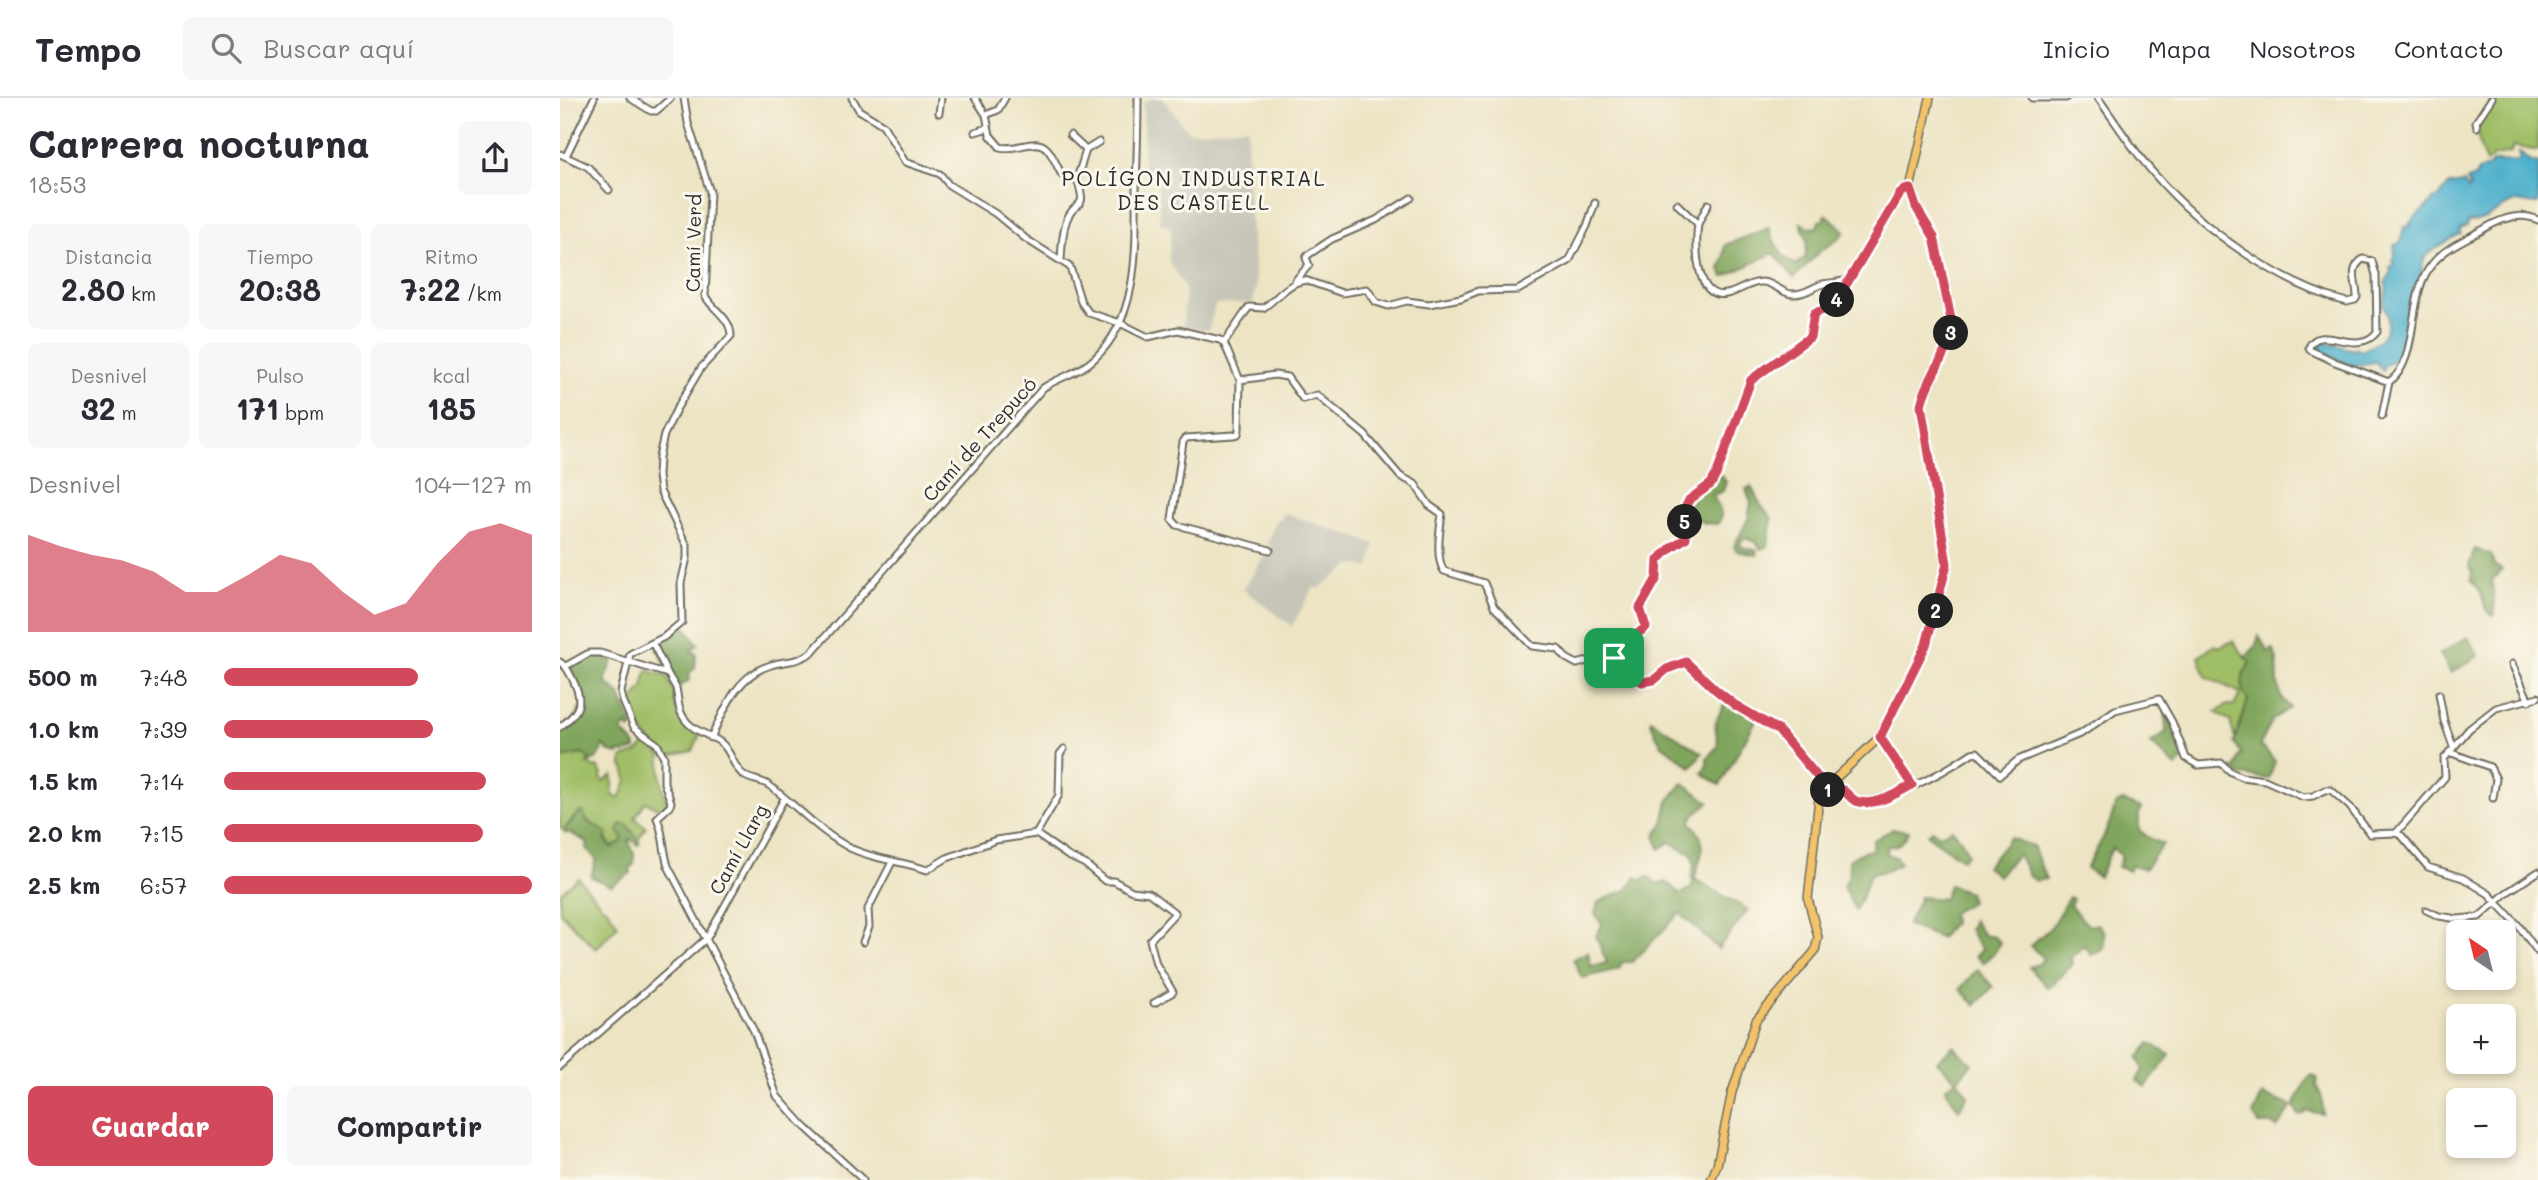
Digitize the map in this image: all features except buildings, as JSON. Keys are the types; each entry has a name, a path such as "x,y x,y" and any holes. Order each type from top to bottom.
{"main road":[{"path":"1712,1180 1732,1092 1756,1020 1815,951 1818,943 1808,899 1817,806 1825,789 1880,737 1926,645 1947,564 1921,405 1923,394 1951,338 1952,324 1934,237 1916,207 1910,189 1930,98"}],"street":[{"path":"594,98 563,155 588,167 609,190"},
{"path":"630,98 651,111 656,111 671,98"},
{"name":"Camí Verd","path":"628,661 634,651 653,644 682,622 681,583 687,558 683,534 660,491 657,476 659,457 664,435 677,408 701,369 730,336 731,330 724,317 705,296 710,192 688,123 684,98"},
{"path":"852,98 859,110 883,125 905,162 940,174 949,185 996,214 1026,239 1070,267 1084,308 1089,313 1120,323 1148,337 1178,330 1224,343 1240,380 1238,434 1189,436 1183,442 1172,519 1177,525 1270,550"},
{"path":"939,113 941,98"},
{"path":"975,98 986,115 990,135 1000,148 1013,149 1038,142 1044,144 1062,175 1077,179"},
{"path":"986,115 998,110 1005,98"},
{"name":"Camí de Trepucó","path":"711,738 733,690 761,669 803,659 812,652 1043,388 1093,360 1114,335 1120,323 1136,258 1138,98"},
{"path":"2032,98 2066,98"},
{"path":"2098,98 2154,175 2186,208 2241,250 2300,284 2351,302 2357,297 2354,272 2356,265 2363,259 2372,261 2376,275 2377,332 2367,342 2355,344 2320,337 2313,340 2309,347 2310,351 2335,362 2389,382"},
{"path":"2477,127 2476,122 2492,98"},
{"path":"975,132 988,128"},
{"path":"1070,135 1086,150"},
{"path":"1061,260 1063,234 1068,216 1081,205 1083,197 1077,179 1086,150 1098,142"},
{"path":"1614,658 1615,652 1646,627 1640,608 1657,578 1658,560 1686,538 1685,508 1689,500 1711,484 1717,473 1751,380 1810,337 1814,313 1833,307 1900,194 1910,189"},
{"path":"1224,343 1249,307 1263,308 1293,283 1309,265 1306,258 1308,255 1332,239 1376,220 1411,198"},
{"path":"1293,283 1305,280 1342,293 1367,289 1376,302 1388,306 1407,301 1429,304 1461,298 1478,291 1518,290 1569,261 1587,226 1595,203"},
{"path":"1677,204 1698,224"},
{"path":"1708,204 1696,234 1702,281 1712,292 1727,294 1740,287 1762,282 1790,294 1849,279"},
{"path":"2382,416 2389,382 2399,373 2410,343 2417,295 2434,261 2449,248 2500,220 2523,216 2538,220"},
{"path":"1240,380 1275,375 1287,377 1303,399 1317,395 1365,435 1400,476 1415,484 1429,505 1443,514 1439,537 1440,566 1444,571 1484,583 1494,607 1532,646 1558,649 1566,658 1577,664 1609,655 1642,682 1686,662 1735,705 1778,730 1825,789 1838,789 1856,801 1881,799 1938,775 1972,753 1978,752 2000,775 2018,760 2082,733 2115,710 2159,699 2172,722 2186,758 2198,765 2221,763 2242,777 2265,780 2303,797 2331,790 2350,807 2370,834 2396,833 2407,840 2428,867 2463,878 2489,894 2518,925 2538,952"},
{"name":"Camí Llarg","path":"560,1067 707,938 784,799 767,783 745,776 720,742 688,723 681,714 676,689 653,644"},
{"path":"560,727 573,716 580,703 579,693 563,664 589,653 600,653 667,674"},
{"path":"628,661 621,692 631,722 657,744 664,757 664,783 671,802 657,818 661,826 663,852 668,866 754,1031 776,1096 803,1125 863,1180"},
{"path":"2512,664 2529,701"},
{"path":"2439,694 2444,721 2453,746"},
{"path":"2396,833 2445,777 2444,759 2469,729 2496,708 2538,697"},
{"path":"1880,737 1912,785"},
{"path":"1036,834 1059,795 1060,754 1064,749"},
{"path":"2449,752 2490,767 2496,779 2493,798"},
{"path":"784,799 835,839 853,849 892,862 911,864 927,870 947,858 996,840 1036,834 1085,864 1105,881 1114,880 1132,891 1150,893 1175,913 1150,940 1156,964 1173,992 1154,1003"},
{"path":"863,942 869,927 868,909 892,862"},
{"path":"2426,910 2439,916 2466,920 2479,917 2538,872"}],"shaded area":[{"path":"1151,98 1162,98 1189,132 1248,127 1247,182 1256,287 1253,303 1215,304 1209,330 1183,327 1185,288 1169,261 1171,228 1160,222 1158,185 1143,166 1143,104"},
{"path":"1284,513 1375,544 1370,568 1353,564 1318,589 1314,587 1292,626 1243,589 1271,546 1267,544 1277,519 1280,520"}],"green space":[{"path":"2495,98 2538,98 2538,151 2514,146 2510,153 2495,156 2486,163 2479,143 2478,129 2483,115"},
{"path":"1826,214 1845,231 1836,241 1820,251 1794,278 1774,253 1724,277 1720,269 1725,245 1769,228 1783,255 1797,265 1800,260 1805,259 1807,241 1801,223 1812,228 1817,227"},
{"path":"1718,475 1726,482 1723,491 1713,495 1721,513 1717,524 1705,523 1687,514 1694,497"},
{"path":"1751,487 1762,507 1772,518 1768,546 1760,549 1756,542 1744,538 1740,544 1758,551 1757,555 1737,551 1734,546 1748,519 1751,502 1746,489"},
{"path":"2475,549 2491,555 2494,565 2502,570 2492,580 2493,616 2486,609 2481,593 2471,580 2472,572 2469,566"},
{"path":"683,624 698,644 691,650 696,654 695,668 689,673 690,680 678,687 656,647"},
{"path":"2259,636 2268,652 2273,649 2277,661 2280,694 2290,708 2273,719 2259,747 2275,761 2269,779 2239,775 2229,768 2236,768 2242,754 2234,742 2248,700 2242,681 2250,663 2246,657 2255,647"},
{"path":"2468,637 2478,656 2451,673 2440,654"},
{"path":"2233,641 2250,663 2243,674 2248,700 2235,739 2230,721 2216,712 2228,705 2234,705 2241,693 2206,677 2199,657 2215,645 2219,647"},
{"path":"597,656 613,660 605,682 619,693 633,727 630,730 626,725 622,731 636,749 618,754 607,751 603,745 596,759 587,763 590,759 582,754 560,758 560,730 574,720 583,703 571,667 585,658"},
{"path":"647,670 666,676 674,690 678,713 688,727 700,734 693,751 666,757 635,724 628,705 643,688"},
{"path":"1726,701 1756,720 1720,785 1702,773 1707,765 1707,758 1718,746 1715,723"},
{"path":"2165,710 2185,758 2176,767 2151,743 2166,732"},
{"path":"1651,720 1702,753 1691,767 1661,744"},
{"path":"648,742 661,756 661,778 667,805 662,810 645,802 635,818 646,827 638,840 627,826 622,841 613,848 601,831 578,813 564,830 560,828 560,758 582,754 591,759 588,763 594,768 597,767 603,782 613,775 613,795 617,798 621,796 627,780 622,758 637,753"},
{"path":"1683,783 1709,802 1693,816 1691,822 1702,844 1695,879 1748,910 1718,949 1680,913 1632,962 1622,962 1619,969 1582,978 1573,959 1588,952 1591,966 1607,963 1596,936 1602,925 1595,914 1598,902 1627,890 1636,877 1642,880 1647,876 1658,884 1666,882 1679,895 1691,888 1694,879 1691,879 1694,864 1692,855 1669,842 1660,849 1655,835 1662,827 1668,801"},
{"path":"2122,801 2142,808 2139,814 2139,830 2163,844 2145,869 2131,866 2129,871 2118,867 2122,856 2112,848 2099,877 2086,868 2107,830 2115,805"},
{"path":"583,812 587,821 607,833 605,839 612,848 622,841 618,831 621,824 627,825 640,842 638,845 631,839 629,841 634,854 631,873 611,886 591,877 596,859 586,848 588,843 565,833 564,830 578,813"},
{"path":"1892,829 1909,831 1901,843 1888,846 1887,854 1897,858 1900,864 1871,874 1855,910 1843,886 1849,876 1849,860 1862,852 1872,850 1874,840"},
{"path":"1952,829 1968,854 1962,859 1928,835 1932,830 1941,835"},
{"path":"2010,838 2033,846 2046,879 2036,881 2029,876 2018,854 1998,876 1986,867"},
{"path":"578,878 603,907 606,907 618,925 596,949 560,912 560,893"},
{"path":"1949,885 1969,892 1971,902 1952,913 1953,923 1940,938 1907,925 1920,897 1944,899"},
{"path":"2069,897 2073,899 2070,906 2089,926 2097,924 2104,932 2104,945 2101,951 2091,955 2085,945 2071,957 2072,965 2048,988 2029,967 2039,964 2044,958 2030,946 2051,927"},
{"path":"1973,920 1983,935 1994,937 2000,942 1995,952 1983,963 1975,956 1982,949 1969,929"},
{"path":"1977,969 1993,987 1975,1005 1960,989"},
{"path":"2150,1043 2170,1055 2146,1087 2137,1081 2143,1069 2138,1058"},
{"path":"1953,1046 1972,1064 1957,1080 1968,1095 1959,1110 1945,1088 1956,1080 1937,1061"},
{"path":"2313,1075 2317,1078 2316,1085 2322,1097 2323,1114 2306,1111 2299,1116 2294,1106 2307,1079"},
{"path":"2262,1095 2292,1106 2277,1128 2271,1124 2259,1124 2253,1115"}],"water":[{"path":"2519,152 2530,162 2538,163 2538,204 2517,202 2486,218 2468,222 2467,226 2459,230 2461,234 2442,244 2425,258 2409,305 2408,339 2396,358 2383,366 2384,371 2376,362 2352,366 2316,349 2320,341 2361,351 2375,344 2387,327 2387,313 2383,304 2387,289 2385,283 2391,273 2390,267 2394,265 2394,245 2400,243 2404,227 2411,226 2409,224 2412,220 2449,185 2464,183 2468,190 2470,188 2467,180 2475,177 2478,171 2488,168 2493,162 2519,161"}],"district":[{"name":"POLÍGON INDUSTRIAL DES CASTELL","path":"1194,189"}],"route":[{"path":"1910,189 1916,207 1934,237 1952,324 1951,338 1923,394 1921,405 1947,564 1926,645 1880,737 1912,785 1895,794 1866,802 1856,801 1843,790 1823,790 1826,787 1820,779 1778,730 1735,705 1686,662 1667,669 1654,680 1642,682 1614,658 1615,652 1646,627 1640,608 1657,578 1658,560 1686,538 1685,508 1689,500 1711,484 1717,473 1751,380 1810,337 1814,313 1833,307 1900,194 1910,189"}]}
